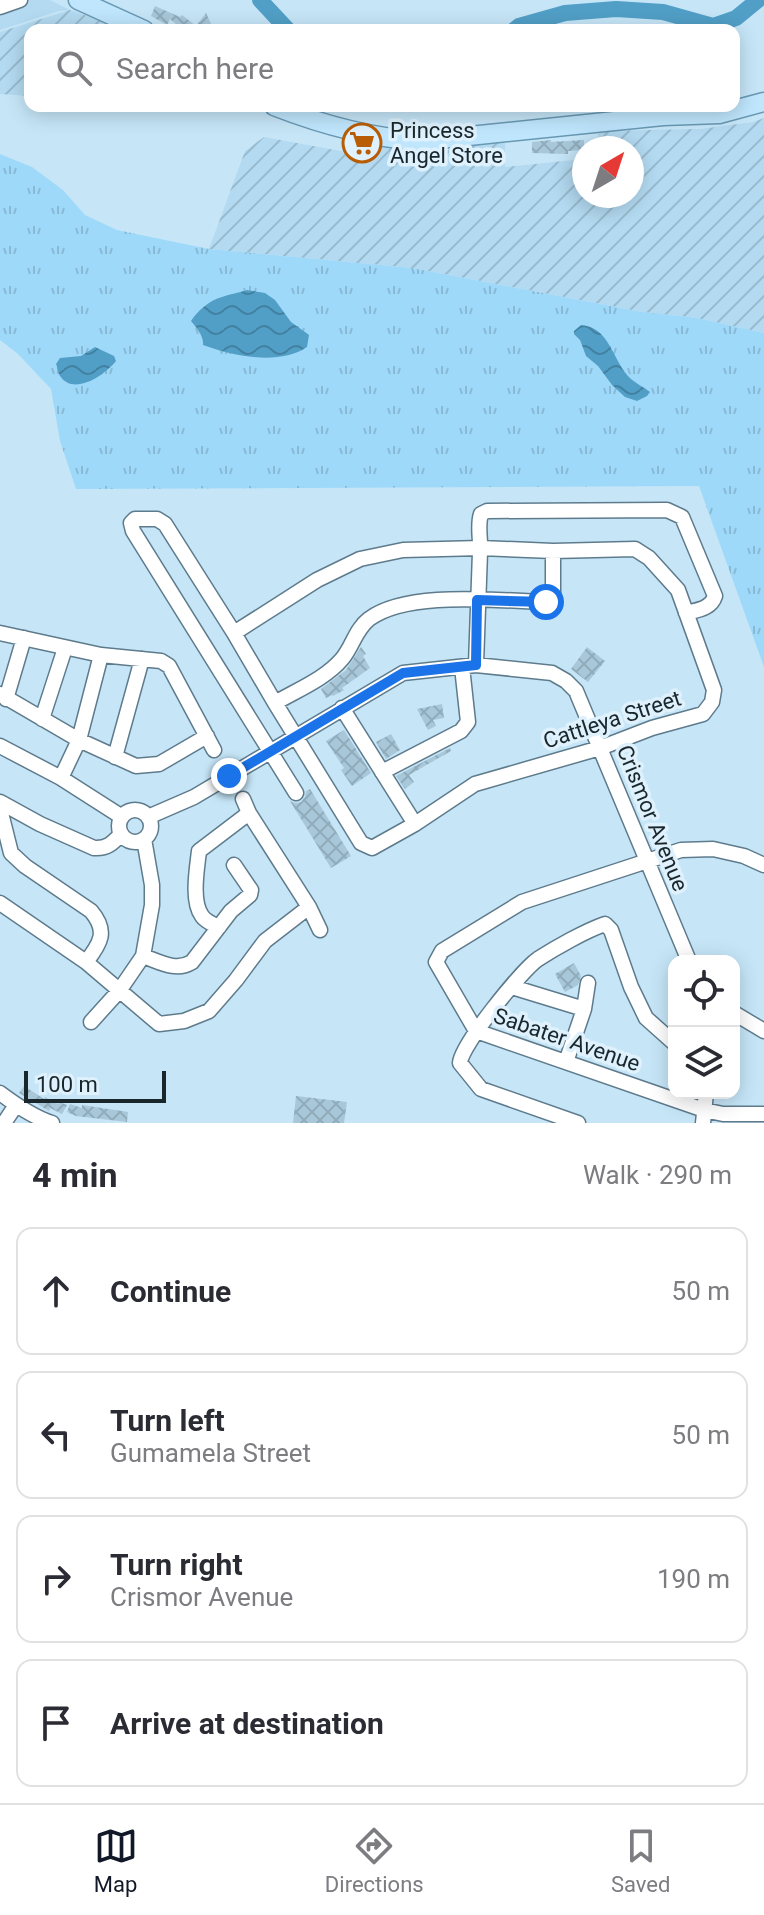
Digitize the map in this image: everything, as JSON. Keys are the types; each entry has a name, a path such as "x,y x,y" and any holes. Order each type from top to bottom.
{"main road":[{"path":"78,0 133,24"},
{"path":"740,108 764,102"},
{"path":"290,112 313,121 399,140 421,141 726,112"}],"street":[{"path":"0,7 20,0"},
{"path":"382,772 461,731 468,722 469,666 477,600 481,514 487,511 667,510 682,517 715,596 708,606 686,613"},
{"path":"234,633 165,524 157,519 135,519 131,523 133,531 296,793"},
{"name":"Cattleya Street","path":"481,548 553,551 635,549 649,558 678,590 714,690 712,702 703,714 475,784 415,824 372,848 366,846 361,843 295,737 234,633 317,580 360,559 403,550 481,548"},
{"path":"275,703 330,672 348,652 357,629 371,617 388,609 422,601 550,600 553,596 553,551"},
{"path":"0,633 101,655 161,661 169,666 214,750"},
{"path":"24,638 3,696 79,740 136,766 159,764 207,736"},
{"path":"42,719 65,648"},
{"path":"61,778 79,740 101,655"},
{"path":"115,757 142,659"},
{"name":"Crismor Avenue","path":"148,817 194,797 403,673 469,666 552,673 576,691 686,955"},
{"path":"342,708 415,824"},
{"path":"0,746 61,778 122,817"},
{"path":"0,802 94,848 111,844 121,834"},
{"path":"219,927 204,919 198,908 195,883 199,851 246,806 320,930"},
{"path":"0,809 11,853 91,911 99,912 102,933 96,949 86,962"},
{"path":"128,812 143,812 148,817 151,827 144,839 129,841 121,834 119,826 128,812"},
{"path":"91,1022 119,991 143,956 152,905 152,885 144,839"},
{"path":"646,861 681,850 713,849 744,856 764,865"},
{"name":"Sabater Avenue","path":"646,861 522,902 442,951 436,962 476,1031 566,1062 704,1117 764,1114"},
{"path":"143,956 176,968 192,962 231,911 250,895 251,890 234,865"},
{"path":"0,903 86,962 159,1024 184,1021 209,1011 265,941 309,907"},
{"path":"578,1123 481,1089 460,1063 460,1057 476,1031 535,961 605,924 611,930 631,987 646,1018 668,1038"},
{"path":"566,1062 584,1009 588,983"},
{"path":"512,987 584,1009"},
{"path":"740,1017 764,1031"},
{"path":"0,1093 52,1123"},
{"path":"4,1123 16,1105"}],"shaded area":[{"path":"0,0 50,0 70,10 0,30"},
{"path":"70,10 111,24 25,24"},
{"path":"24,24 24,96 0,94 0,32"},
{"path":"764,118 764,333 697,318 642,312 412,268 209,249 245,151 264,137 368,156 372,144 390,148 447,149 505,141 505,167 572,160 572,208 644,208 644,136 598,136 599,131 701,129"}],"green space":[{"path":"0,154 32,167 63,190 85,215 117,230 209,249 412,268 642,312 697,318 764,333 764,667 699,486 76,489 60,441 51,389 0,340"}],"water":[{"path":"247,290 265,293 275,300 291,322 309,335 307,347 296,353 270,358 228,353 203,345 201,335 191,321 194,317 213,301"},
{"path":"581,325 598,331 604,337 628,376 650,392 647,396 637,401 625,397 612,385 586,356 574,334"},
{"path":"95,347 114,356 116,361 105,372 81,384 66,382 60,376 56,364 60,358 81,356"}],"building":[{"path":"155,6 180,17 182,15 193,24 176,24 170,19 165,24 151,16"},
{"path":"206,13 211,24 198,24"},
{"path":"572,141 572,151 568,154 532,153 532,142"},
{"path":"361,647 370,668 342,688 344,690 326,698 321,689 346,670"},
{"path":"587,647 605,661 588,682 571,669"},
{"path":"442,704 444,718 433,720 436,726 428,730 417,709"},
{"path":"344,730 371,773 352,786 326,741"},
{"path":"391,734 400,750 386,759 376,742"},
{"path":"450,748 451,751 409,775 414,782 405,789 396,776"},
{"path":"310,789 351,856 331,868 290,801 301,802"},
{"path":"574,963 581,976 578,985 565,992 555,974"},
{"path":"24,1086 44,1099 67,1105 62,1114 50,1108 49,1111 19,1093"},
{"path":"296,1096 347,1102 344,1123 293,1123"},
{"path":"70,1104 128,1112 127,1122 76,1116 67,1112"}],"waterway":[{"path":"260,0 282,24"},
{"path":"719,24 736,18 758,0"},
{"path":"526,24 565,13 616,9 663,12 706,24"}],"place":[{"name":"Princess Angel Store","path":"362,143"}],"route":[{"path":"229,776 403,673 476,665 477,600 546,602"}]}
